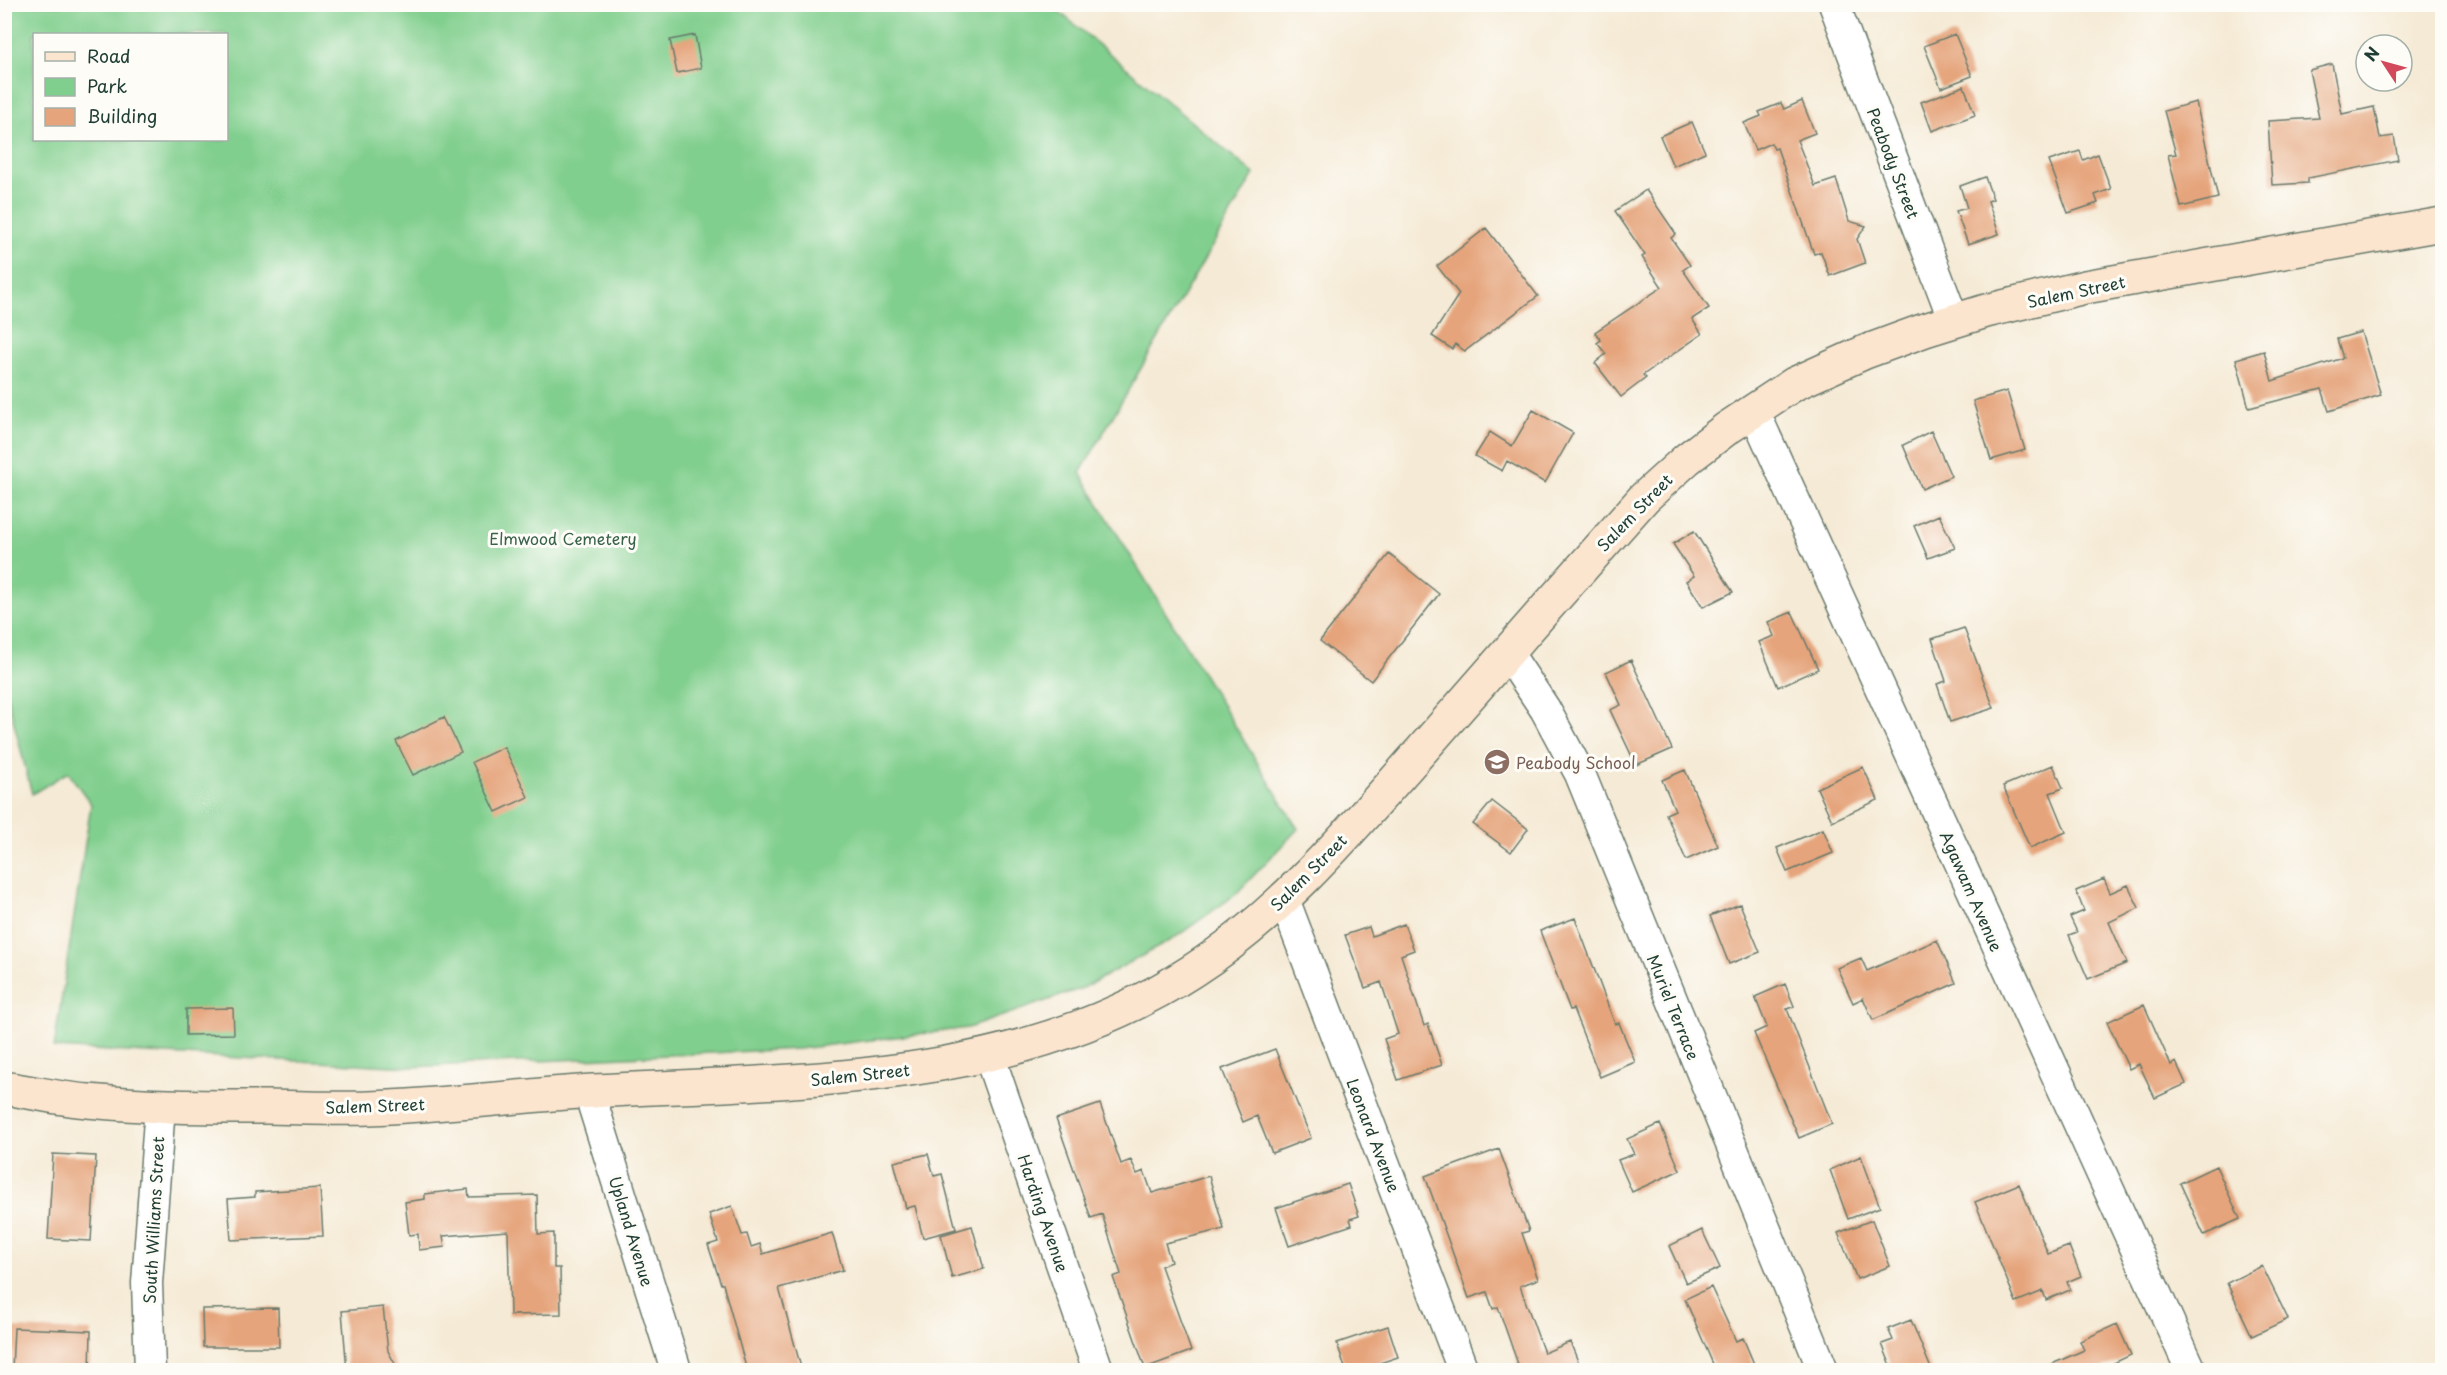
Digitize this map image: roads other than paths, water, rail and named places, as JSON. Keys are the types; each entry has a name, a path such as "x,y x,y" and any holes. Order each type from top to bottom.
{"main road":[{"name":"Salem Street","path":"4,1088 84,1101 160,1106 368,1108 842,1077 901,1071 989,1055 1034,1043 1088,1024 1145,999 1194,970 1284,899 1327,856 1644,498 1687,459 1794,384 1864,352 1954,321 2085,287 2442,224"}],"street":[{"name":"Peabody Street","path":"1834,4 1954,321"},
{"name":"Agawam Avenue","path":"1754,411 2191,1371"},
{"name":"Muriel Terrace","path":"1508,652 1545,709 1580,774 1823,1371"},
{"name":"Leonard Avenue","path":"1284,899 1463,1371"},
{"name":"Harding Avenue","path":"989,1055 1098,1371"},
{"name":"Upland Avenue","path":"589,1092 676,1371"},
{"name":"South Williams Street","path":"150,1371 147,1283 160,1106"}],"place":[{"name":"Peabody School","path":"1497,762"}],"park label":[{"name":"Elmwood Cemetery","path":"563,538"}]}
